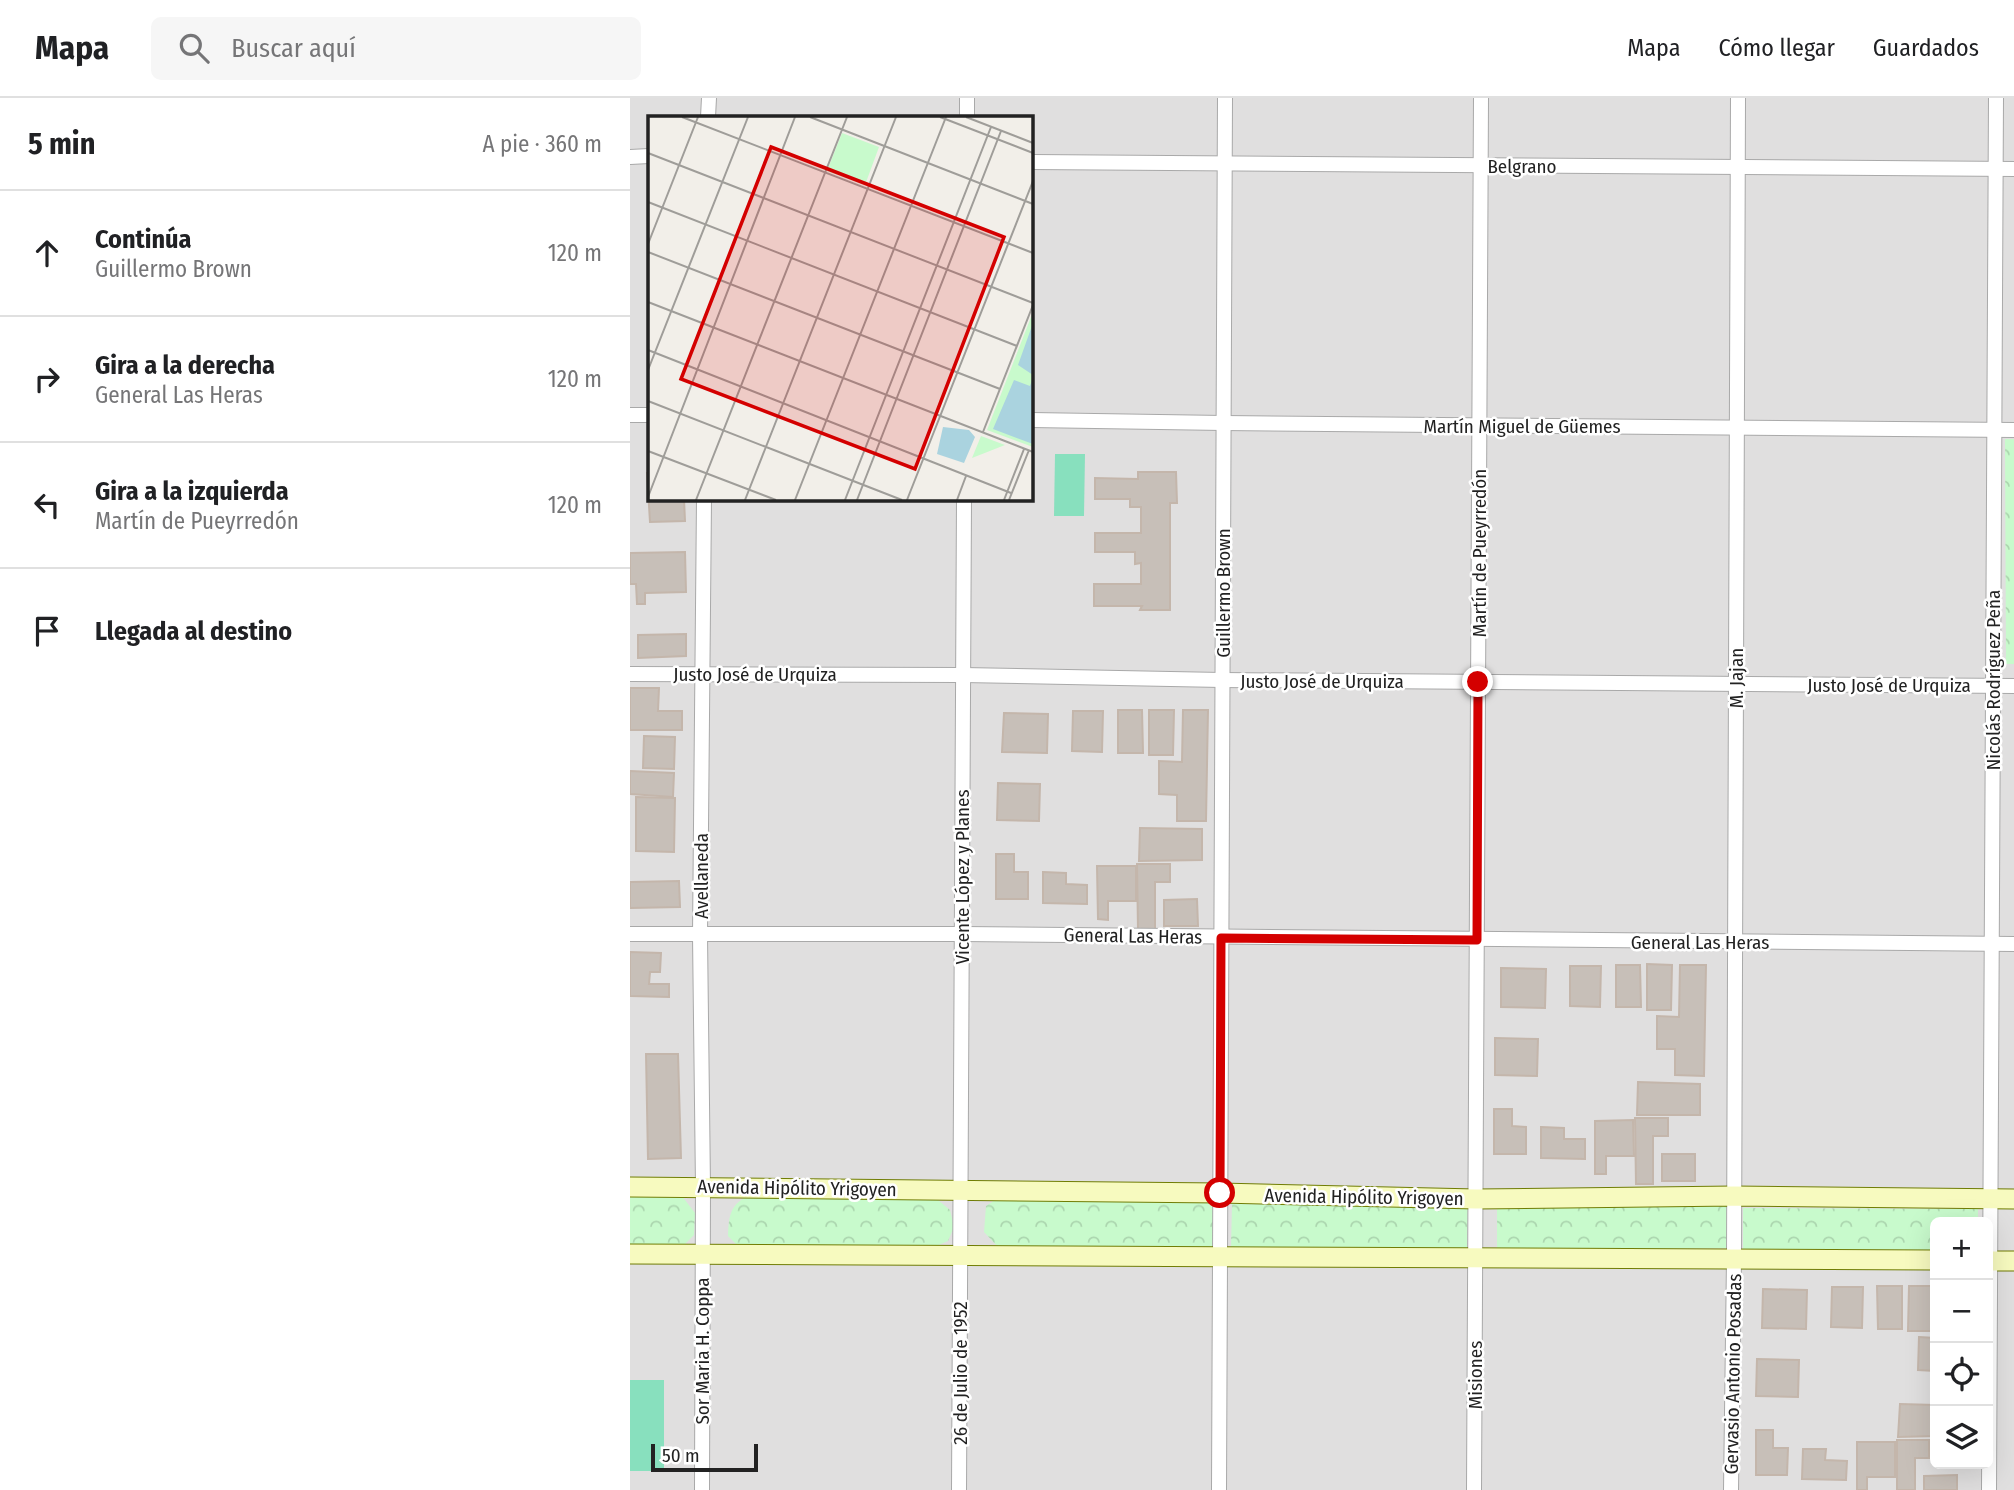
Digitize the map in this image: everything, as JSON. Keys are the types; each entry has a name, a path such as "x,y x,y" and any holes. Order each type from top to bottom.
{"main road":[{"name":"Avenida Hipólito Yrigoyen","path":"630,1187 1220,1193 1476,1199 1734,1196 2014,1199"},
{"path":"630,1254 1930,1261"},
{"path":"1993,1261 2014,1261"}],"street":[{"path":"708,116 709,98"},
{"path":"967,98 967,116"},
{"name":"Guillermo Brown","path":"1219,1490 1225,98"},
{"name":"Martín de Pueyrredón","path":"1475,1259 1481,98"},
{"name":"M. Jajan","path":"1734,1259 1738,98"},
{"name":"Nicolás Rodríguez Peña","path":"1989,1217 1996,98"},
{"path":"630,157 648,156"},
{"name":"Belgrano","path":"1032,162 2014,169"},
{"path":"630,415 648,415"},
{"name":"Martín Miguel de Güemes","path":"1032,419 1223,424 2014,430"},
{"name":"Avellaneda","path":"703,1254 700,935 705,500"},
{"name":"Vicente López y Planes","path":"961,1256 964,500"},
{"name":"Justo José de Urquiza","path":"630,674 963,674 1222,680 2014,686"},
{"name":"General Las Heras","path":"630,934 962,934 2014,944"},
{"name":"Sor Maria H. Coppa","path":"702,1490 703,1254"},
{"name":"26 de Julio de 1952","path":"959,1490 961,1256"},
{"name":"Misiones","path":"1474,1490 1475,1259"},
{"name":"Gervasio Antonio Posadas","path":"1731,1490 1734,1259"},
{"name":"Nicolás Rodríguez Peña","path":"1989,1280 1989,1490"}],"shaded area":[{"path":"630,98 2014,98 2014,1490 630,1490"}],"green space":[{"path":"2005,439 2014,439 2014,664 2006,664"},
{"path":"1055,454 1085,454 1084,516 1054,516"},
{"path":"630,1196 682,1196 695,1213 694,1235 684,1245 630,1245"},
{"path":"746,1197 938,1200 950,1210 954,1227 948,1241 929,1249 740,1248 728,1236 729,1224 736,1204"},
{"path":"998,1198 1215,1202 1215,1247 998,1247 984,1232 986,1206"},
{"path":"1232,1204 1468,1207 1467,1250 1231,1247"},
{"path":"1729,1205 1729,1248 1497,1250 1497,1207"},
{"path":"1743,1208 1978,1209 1978,1217 1930,1217 1930,1250 1743,1249"},
{"path":"630,1380 664,1380 664,1471 630,1471"}],"building":[{"path":"1138,472 1176,472 1177,503 1170,503 1170,610 1140,610 1142,606 1094,606 1094,584 1141,584 1141,563 1135,564 1135,552 1095,552 1095,533 1141,533 1141,507 1130,507 1130,499 1095,499 1095,478 1138,479"},
{"path":"649,500 684,500 685,521 650,522"},
{"path":"685,552 686,592 645,593 645,604 637,604 636,584 630,584 630,553"},
{"path":"686,634 686,656 638,658 638,635"},
{"path":"630,688 659,688 658,711 682,711 682,730 630,730"},
{"path":"1118,710 1142,710 1143,753 1118,753"},
{"path":"1149,710 1174,710 1173,755 1149,755"},
{"path":"1183,710 1208,710 1206,821 1177,821 1177,795 1159,794 1159,761 1182,762"},
{"path":"1073,711 1103,711 1102,752 1072,751"},
{"path":"1004,713 1048,714 1047,753 1002,752"},
{"path":"644,736 675,737 674,769 643,768"},
{"path":"630,771 674,773 673,797 630,794"},
{"path":"998,783 1040,784 1039,821 997,820"},
{"path":"636,797 675,798 674,852 636,851"},
{"path":"1140,828 1202,829 1202,860 1139,861"},
{"path":"996,854 1014,854 1014,872 1028,872 1028,899 996,899"},
{"path":"1137,864 1170,864 1170,882 1155,882 1155,929 1138,929"},
{"path":"1097,866 1136,866 1136,901 1108,901 1108,920 1098,919"},
{"path":"1043,872 1066,873 1066,884 1087,885 1087,904 1043,903"},
{"path":"679,881 680,907 630,908 630,882"},
{"path":"1197,899 1198,926 1164,926 1164,900"},
{"path":"630,952 661,953 660,972 650,972 649,984 669,984 669,997 630,996"},
{"path":"1647,964 1672,965 1671,1010 1647,1010"},
{"path":"1616,965 1640,965 1641,1007 1616,1007"},
{"path":"1680,965 1706,965 1704,1076 1675,1075 1675,1049 1657,1049 1657,1016 1679,1017"},
{"path":"1570,966 1601,966 1600,1007 1570,1006"},
{"path":"1501,968 1546,969 1545,1008 1501,1007"},
{"path":"1495,1038 1538,1039 1537,1076 1495,1075"},
{"path":"646,1054 678,1054 681,1158 648,1159"},
{"path":"1638,1082 1700,1084 1700,1115 1637,1115"},
{"path":"1494,1109 1512,1109 1512,1126 1526,1127 1526,1154 1494,1154"},
{"path":"1635,1118 1668,1118 1668,1136 1653,1136 1653,1184 1636,1184"},
{"path":"1633,1120 1634,1156 1606,1156 1606,1174 1595,1174 1595,1121"},
{"path":"1541,1127 1564,1128 1564,1139 1585,1139 1585,1159 1541,1158"},
{"path":"1662,1154 1695,1154 1695,1181 1662,1181"},
{"path":"1877,1286 1902,1286 1902,1329 1878,1329"},
{"path":"1909,1286 1930,1286 1930,1331 1908,1331"},
{"path":"1832,1287 1863,1287 1862,1328 1831,1327"},
{"path":"1763,1289 1807,1290 1806,1329 1762,1328"},
{"path":"1919,1337 1930,1338 1930,1371 1918,1370"},
{"path":"1757,1359 1799,1360 1798,1397 1756,1396"},
{"path":"1900,1404 1930,1405 1930,1436 1898,1437"},
{"path":"1756,1430 1773,1430 1773,1448 1788,1448 1787,1475 1756,1475"},
{"path":"1897,1440 1929,1440 1929,1458 1915,1458 1915,1490 1897,1490"},
{"path":"1857,1442 1895,1442 1895,1477 1867,1477 1867,1490 1857,1490"},
{"path":"1803,1449 1826,1449 1825,1460 1847,1461 1846,1480 1802,1479"},
{"path":"1957,1475 1957,1490 1924,1490 1924,1476"}],"route":[{"path":"1220,1193 1221,938 1477,940 1478,682"}]}
